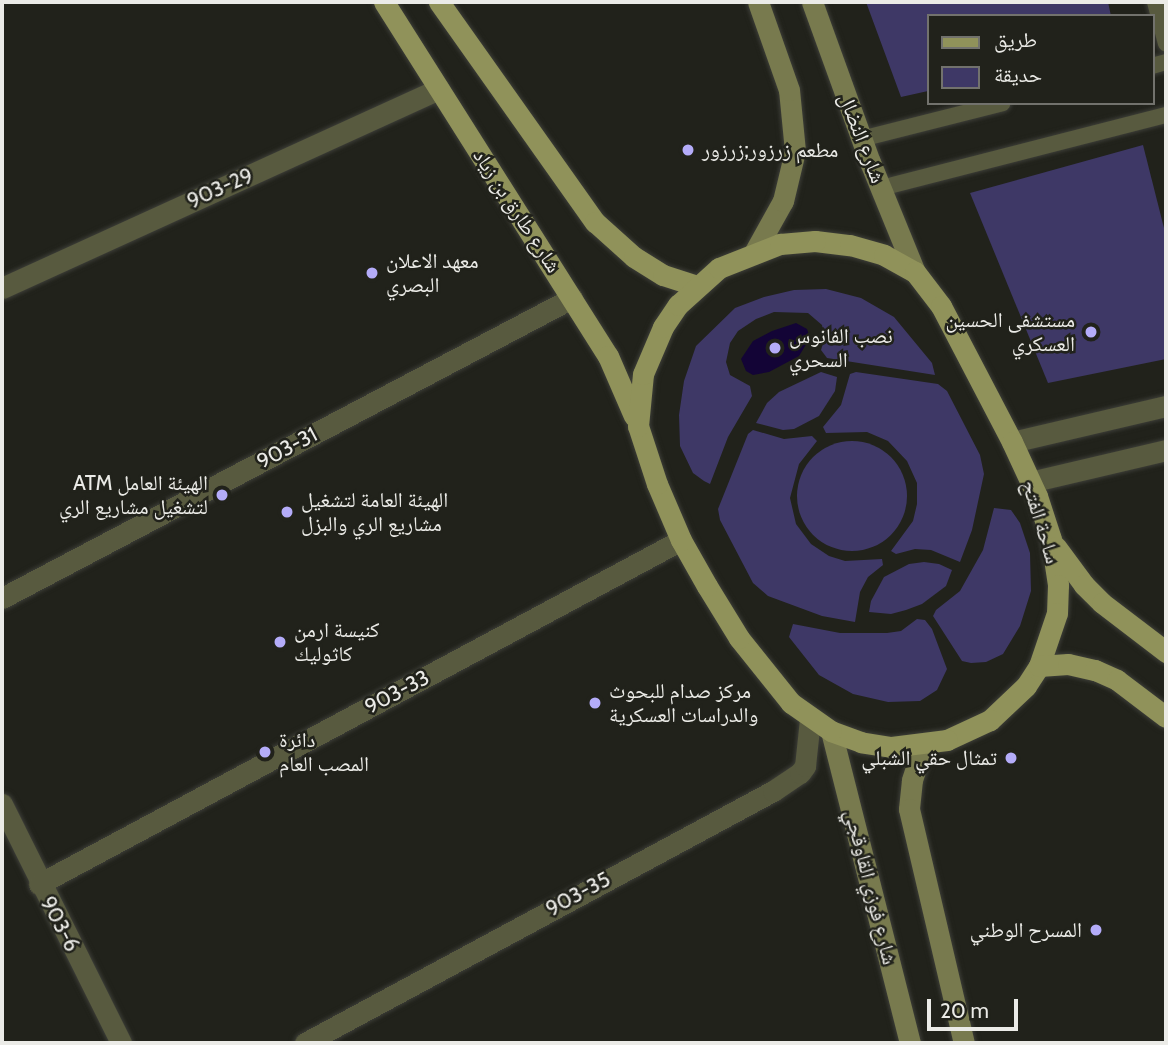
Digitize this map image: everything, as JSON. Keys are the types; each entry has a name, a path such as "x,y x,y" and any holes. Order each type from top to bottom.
{"main road":[{"name":"شارع طارق بن زياد","path":"384,2 608,356 638,426"},
{"path":"439,2 596,222 634,257 663,275 696,286"},
{"name":"ساحة الفتح","path":"815,241 850,245 884,255 915,272 942,306 1030,482 1051,539 1058,586 1057,613 1039,666 1026,686 990,720 969,732 923,746 891,747 861,742 831,731 810,719 775,685 739,638 681,540 657,484 638,426 643,374 663,327 696,286 719,268 755,251 780,244 815,241"},
{"path":"1051,539 1075,574 1102,603 1166,652"},
{"path":"1039,666 1068,664 1095,670 1117,680 1166,716"}],"street":[{"path":"755,251 783,201 795,151 789,90 758,2"},
{"name":"شارع النضال","path":"812,2 861,139 915,272"},
{"name":"903-29","path":"2,288 439,89"},
{"name":"903-31","path":"2,598 572,298"},
{"path":"1012,442 1166,406"},
{"path":"1030,482 1166,450"},
{"name":"903-33","path":"39,884 681,540"},
{"name":"903-35","path":"305,1043 773,791 800,773 805,766 810,719"},
{"name":"شارع فوزي القاوقجي","path":"831,731 910,1043"},
{"path":"923,746 912,780 909,809 964,1043"},
{"name":"903-6","path":"2,804 39,884 121,1043"}],"lane":[{"path":"1155,2 1166,44"},
{"path":"861,139 995,105"},
{"path":"881,188 1166,115"}],"green space":[{"path":"866,2 1108,2 1111,14 926,14 926,91 901,97"},
{"path":"1143,145 1166,236 1166,359 1048,383 970,193"},
{"path":"826,289 861,298 894,317 932,363 935,375 827,358 821,350 824,340 822,325 808,313 774,312 756,319 738,331 730,343 726,362 730,375 750,386 752,396 728,437 710,484 704,481 693,473 680,446 679,415 684,381 696,346 735,308 794,290"},
{"path":"821,372 837,377 835,391 819,416 794,429 783,430 756,423 767,403 779,392"},
{"path":"856,372 938,384 947,391 980,455 984,474 972,530 960,562 931,550 915,549 896,554 891,551 913,521 917,504 917,483 907,461 888,441 867,432 826,433 823,427 841,405 850,374"},
{"path":"753,430 784,439 812,436 817,441 799,464 790,498 796,524 811,544 829,556 845,561 882,559 883,565 868,577 860,592 855,622 822,616 768,596 753,583 720,520 718,509 748,434"},
{"path":"852,441 873,445 891,457 903,475 907,496 903,517 891,535 873,547 852,551 831,547 813,535 801,517 797,496 801,475 813,457 831,445"},
{"path":"994,508 1011,510 1020,523 1030,553 1031,591 1020,626 1003,654 986,662 971,663 962,661 933,616 936,610 960,591 983,550"},
{"path":"909,564 939,564 952,570 946,586 922,604 906,610 891,614 869,612 871,601 884,577"},
{"path":"917,619 925,620 932,629 947,669 937,690 920,701 888,702 853,694 819,675 789,637 793,624 840,633 887,633 901,631"}],"shaded area":[{"path":"796,323 807,329 810,338 799,356 769,372 753,375 746,371 741,359 753,341"}],"place":[{"name":"مطعم زرزور;زرزور","path":"688,150"},
{"name":"معهد الاعلان البصري","path":"372,273"},
{"name":"مستشفى الحسين العسكري","path":"1091,332"},
{"name":"نصب الفانوس السحري","path":"775,348"},
{"name":"ATM الهيئة العامل لتشغيل مشاريع الري","path":"222,495"},
{"name":"الهيئة العامة لتشغيل مشاريع الري والبزل","path":"287,512"},
{"name":"كنيسة ارمن كاثوليك","path":"280,642"},
{"name":"مركز صدام للبحوث والدراسات العسكرية","path":"595,703"},
{"name":"دائرة المصب العام","path":"265,752"},
{"name":"تمثال حقي الشبلي","path":"1011,758"},
{"name":"المسرح الوطني","path":"1096,930"}]}
